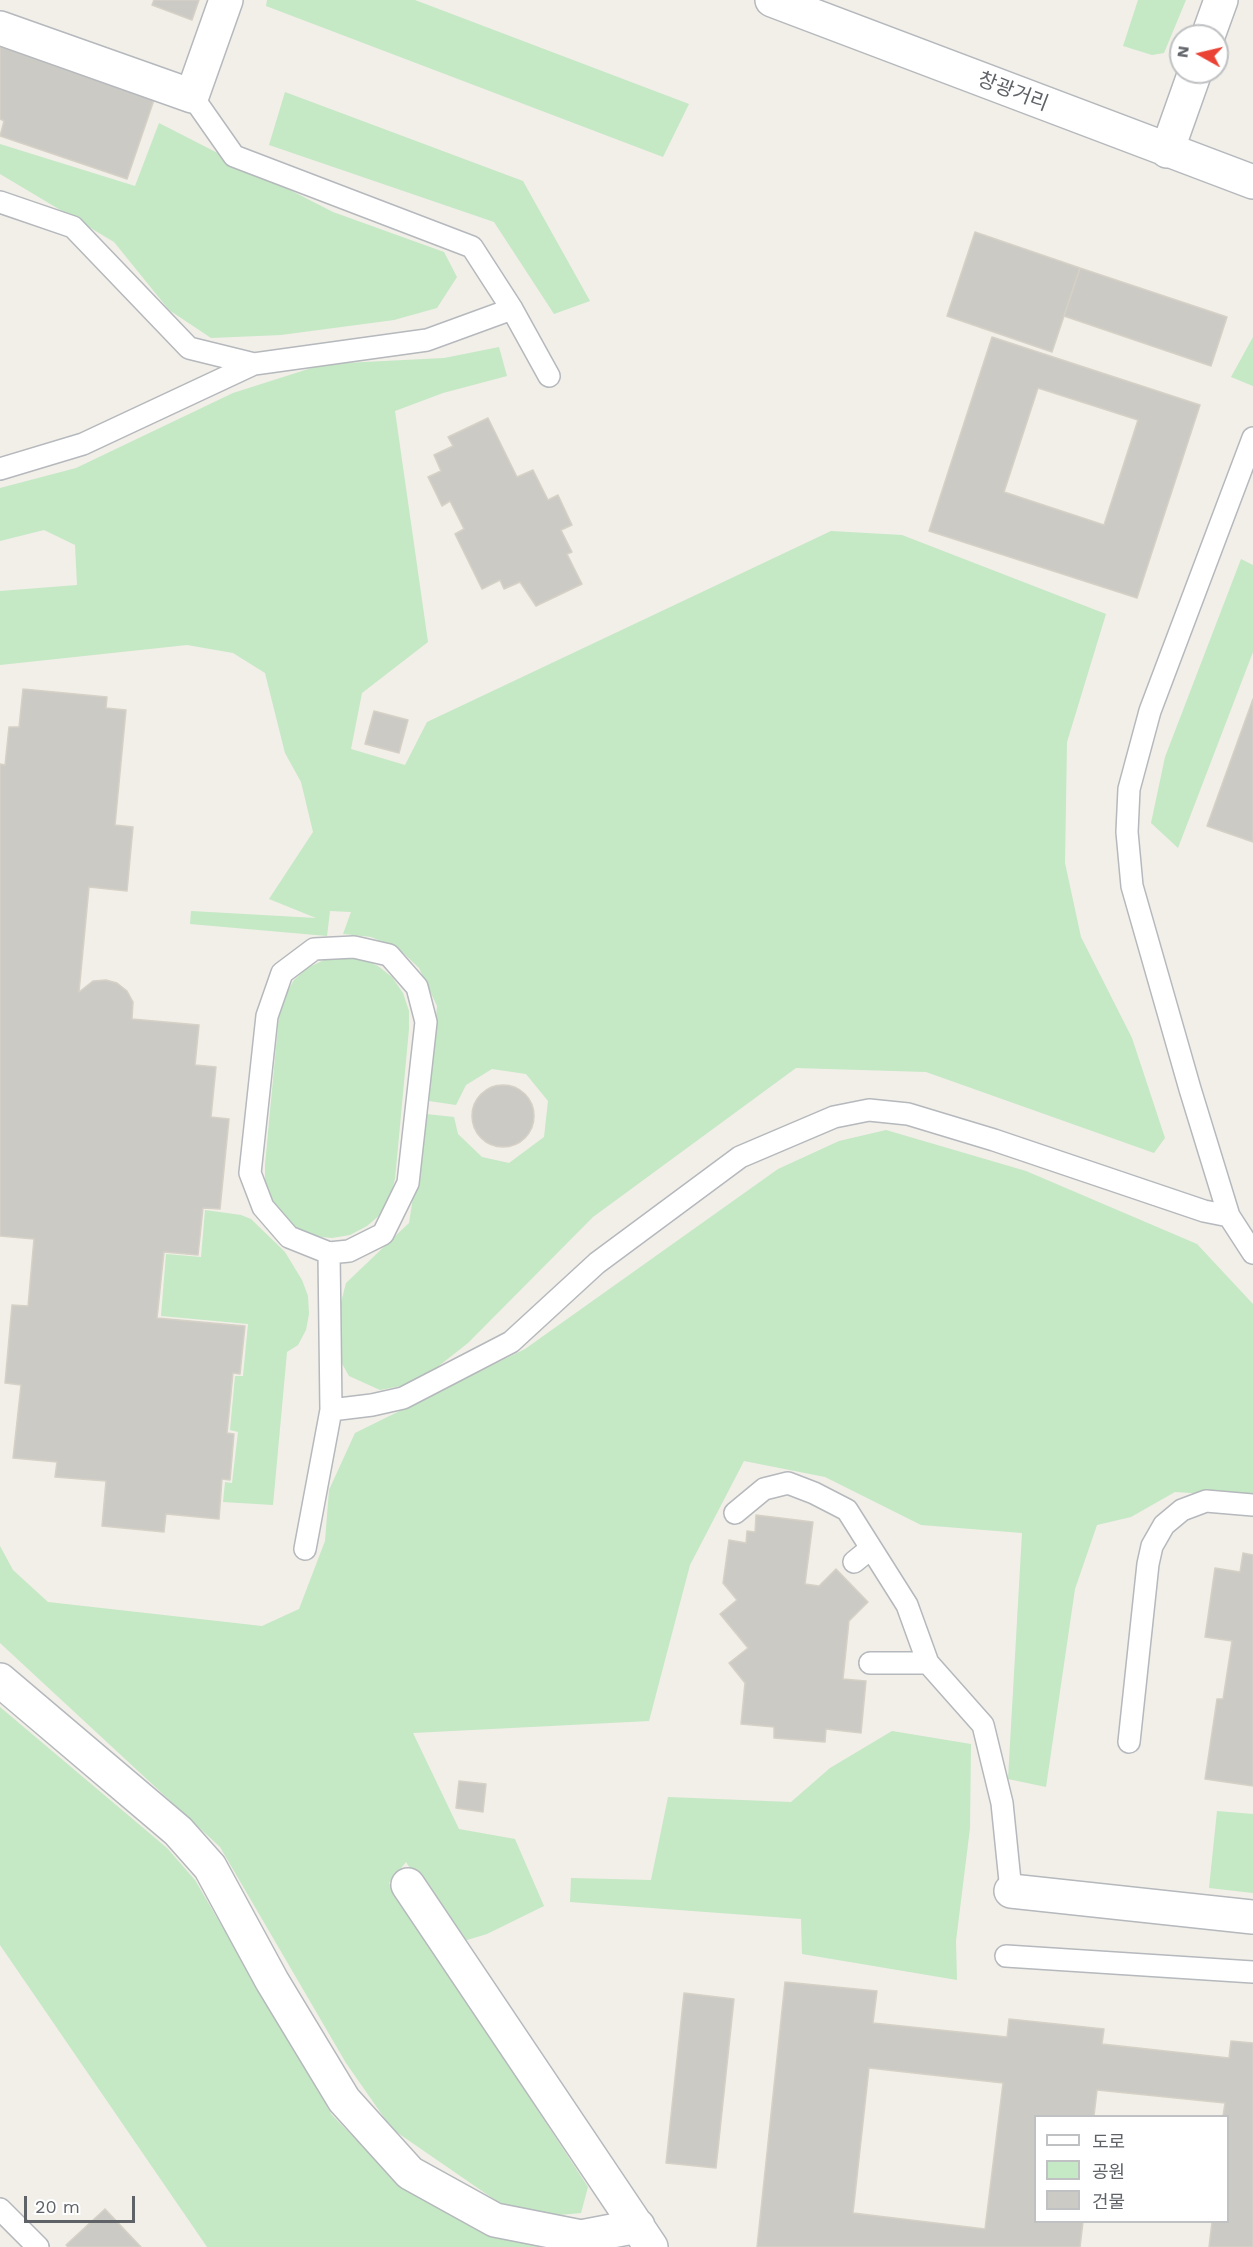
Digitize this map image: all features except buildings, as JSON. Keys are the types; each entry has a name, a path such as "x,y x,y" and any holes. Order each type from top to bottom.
{"street":[{"path":"0,28 192,96 226,0"},
{"name":"창광거리","path":"772,0 1253,182"},
{"path":"1212,24 1221,0"},
{"path":"1167,151 1191,84"},
{"path":"0,1680 178,1831 210,1867 272,1981 344,2100 410,2173 495,2220 581,2237 644,2237"},
{"path":"408,1885 644,2237"},
{"path":"1011,1891 1253,1917"}],"lane":[{"path":"192,96 234,156 472,247 512,309 549,376"},
{"path":"0,202 73,227 189,348 254,364"},
{"path":"0,469 83,444 254,364 427,340 512,309"},
{"path":"1253,438 1150,711 1129,789 1127,832 1132,886 1229,1216 1253,1253"},
{"path":"354,947 388,955 417,987 426,1022 408,1183 383,1234 349,1251 329,1253 289,1237 263,1207 250,1173 267,1016 282,973 314,949 354,947"},
{"path":"331,1410 372,1405 403,1398 510,1342 597,1263 740,1157 834,1117 869,1110 908,1114 994,1140 1204,1211 1229,1216"},
{"path":"305,1549 331,1410 329,1253"},
{"path":"735,1513 764,1489 788,1483 847,1510 862,1556 907,1605 928,1663 983,1725 1002,1803 1011,1891"},
{"path":"1129,1742 1148,1564 1152,1546 1164,1525 1182,1510 1206,1501 1253,1505"},
{"path":"870,1663 928,1663"},
{"path":"1006,1956 1253,1972"},
{"path":"0,2209 38,2247"}],"green space":[{"path":"267,0 415,0 689,104 663,157 266,6"},
{"path":"1138,0 1186,0 1176,24 1169,24 1169,41 1164,53 1152,55 1123,46"},
{"path":"285,92 523,181 590,301 554,314 494,222 269,145"},
{"path":"159,123 333,212 444,252 457,277 437,308 394,320 281,335 211,338 169,310 114,242 0,174 0,144 135,186"},
{"path":"1253,337 1253,386 1231,377"},
{"path":"499,347 507,376 443,393 395,411 428,642 362,693 351,749 405,765 427,722 831,531 902,535 1106,614 1067,742 1065,863 1081,937 1132,1038 1165,1138 1154,1153 926,1072 796,1068 593,1217 468,1343 417,1383 380,1390 349,1376 336,1353 336,1322 346,1283 409,1223 426,1114 454,1117 458,1134 482,1157 509,1163 544,1137 548,1101 526,1074 492,1069 466,1085 456,1105 429,1101 437,1006 419,968 398,948 371,937 343,934 351,912 330,911 327,936 190,924 191,911 316,918 269,899 313,832 301,782 285,753 265,673 233,653 187,645 0,665 0,591 77,585 75,545 44,530 0,541 0,488 76,468 233,393 324,364 444,358"},
{"path":"1241,559 1253,565 1253,652 1178,848 1151,823 1165,757"},
{"path":"342,956 361,958 378,966 392,977 403,993 409,1011 409,1029 395,1179 390,1198 381,1214 367,1226 350,1235 332,1238 313,1236 296,1228 281,1217 271,1201 265,1183 265,1165 279,1015 284,997 294,980 307,968 324,960"},
{"path":"886,1130 1026,1171 1197,1244 1253,1304 1253,1497 1175,1492 1131,1517 1097,1525 1075,1589 1046,1787 1008,1779 1022,1533 921,1525 825,1477 744,1461 690,1565 649,1721 413,1733 459,1829 515,1839 544,1906 487,1934 457,1943 406,1862 389,1883 588,2187 581,2213 549,2216 498,2202 392,2129 346,2063 220,1847 0,1643 0,1546 13,1570 48,1602 262,1626 299,1609 325,1541 329,1490 355,1433 525,1349 778,1169 839,1141"},
{"path":"205,1210 241,1215 251,1219 285,1252 302,1280 308,1296 309,1314 306,1330 298,1345 287,1352 273,1505 223,1502 225,1482 232,1483 238,1432 230,1430 235,1376 243,1376 248,1324 161,1316 166,1254 201,1257"},
{"path":"0,1707 167,1848 195,1880 332,2115 404,2189 577,2247 207,2247 0,1945"},
{"path":"892,1731 971,1744 970,1828 956,1941 957,1980 802,1954 801,1919 570,1902 571,1878 651,1880 668,1797 791,1802 830,1768"},
{"path":"1217,1811 1253,1814 1253,1893 1209,1888"}]}
